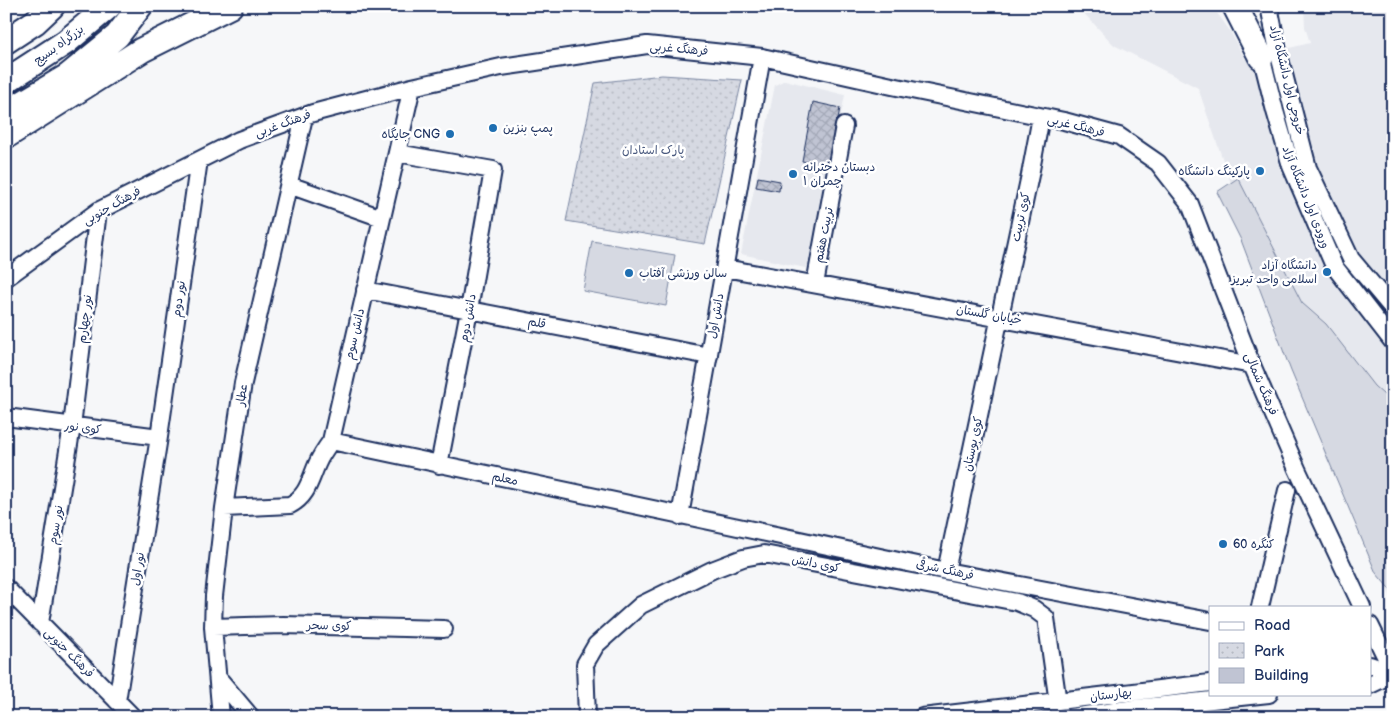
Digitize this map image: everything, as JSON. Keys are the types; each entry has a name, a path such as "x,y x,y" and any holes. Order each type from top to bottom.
{"highway":[{"path":"6,41 35,22 52,6"},
{"name":"بزرگراه بسیج","path":"6,81 66,42 109,6"},
{"path":"6,113 68,76 117,36 140,6"},
{"path":"6,136 142,50 230,6"},
{"path":"1235,6 1270,54"}],"street":[{"name":"ورودی اول دانشگاه آزاد","path":"1248,6 1270,54 1275,111 1291,166 1334,266 1393,342"},
{"name":"خروجی اول دانشگاه آزاد","path":"1270,6 1270,54 1293,104 1308,168 1351,259 1393,308"},
{"name":"فرهنگ غربی","path":"199,160 239,140 304,117 412,87 501,67 647,45 762,56 1064,121 1119,136 1158,163"},
{"name":"دانش اول","path":"680,516 762,56"},
{"name":"دانش سوم","path":"224,508 290,505 300,500 319,460 331,441 412,87"},
{"path":"1275,111 1293,104"},
{"name":"عطار","path":"221,717 213,628 214,596 224,508 243,383 290,185 304,117"},
{"name":"کوی تربیت","path":"1000,317 1041,117"},
{"name":"تربیت هفتم","path":"815,284 844,126"},
{"name":"دانش دوم","path":"397,153 493,170 440,464"},
{"name":"فرهنگ جنوبی","path":"6,278 98,211 199,160"},
{"name":"نور دوم","path":"159,437 199,160"},
{"name":"فرهنگ شمالی","path":"1158,163 1190,204 1252,364 1297,469 1362,606"},
{"path":"290,185 382,218"},
{"name":"نور چهارم","path":"72,426 98,211"},
{"name":"خیابان گلستان","path":"725,268 1252,364"},
{"name":"قلم","path":"365,290 709,356"},
{"name":"کوی بوستان","path":"946,571 1000,317"},
{"name":"کوی نور","path":"6,417 159,437"},
{"name":"نور سوم","path":"40,623 72,426"},
{"name":"نور اول","path":"117,701 159,437"},
{"name":"معلم","path":"331,441 680,516"},
{"path":"1260,606 1287,490"},
{"name":"فرهنگ شرقی","path":"680,516 946,571 1209,621"},
{"name":"کوی دانش","path":"587,717 585,664 596,645 641,605 712,570 743,558 764,554 966,591 1017,602 1034,609 1046,618 1051,710"},
{"name":"فرهنگ جنوبی","path":"6,588 133,717"},
{"name":"کوی سحر","path":"213,628 283,624 444,629"},
{"path":"1372,633 1377,653 1393,673"},
{"path":"1372,666 1393,673"},
{"path":"1372,684 1393,673"},
{"path":"219,678 251,717"},
{"name":"بهارستان","path":"922,717 1051,710 1209,683"},
{"name":"بهارستان","path":"1071,717 1250,696"}],"shaded area":[{"name":"دانشگاه آزاد اسلامی واحد تبریز","path":"1077,6 1212,6 1230,31 1245,59 1310,43 1305,27 1304,6 1393,6 1393,602 1325,455 1198,88 1114,45"},
{"name":"دبستان دخترانه چمران ۱","path":"785,80 845,95 810,269 741,254 775,85"}],"green space":[{"name":"پارک استادان","path":"662,75 742,80 705,244 566,221 595,83"},
{"path":"1238,178 1302,303 1326,324 1374,386 1393,403 1393,593 1376,573 1291,371 1241,240 1217,192"},
{"name":"سالن ورزشی آفتاب","path":"592,241 675,255 666,306 583,291"}],"building":[{"path":"813,102 840,108 829,167 802,161"},
{"path":"758,177 780,181 779,191 756,187"}],"place":[{"name":"پمپ بنزین","path":"493,128"},
{"name":"جایگاه CNG","path":"450,134"},
{"name":"پارکینگ دانشگاه","path":"1260,171"},
{"name":"دبستان دخترانه چمران ۱","path":"793,174"},
{"name":"دانشگاه آزاد اسلامی واحد تبریز","path":"1327,272"},
{"name":"سالن ورزشی آفتاب","path":"629,273"},
{"name":"کنگره 60","path":"1223,544"}]}
